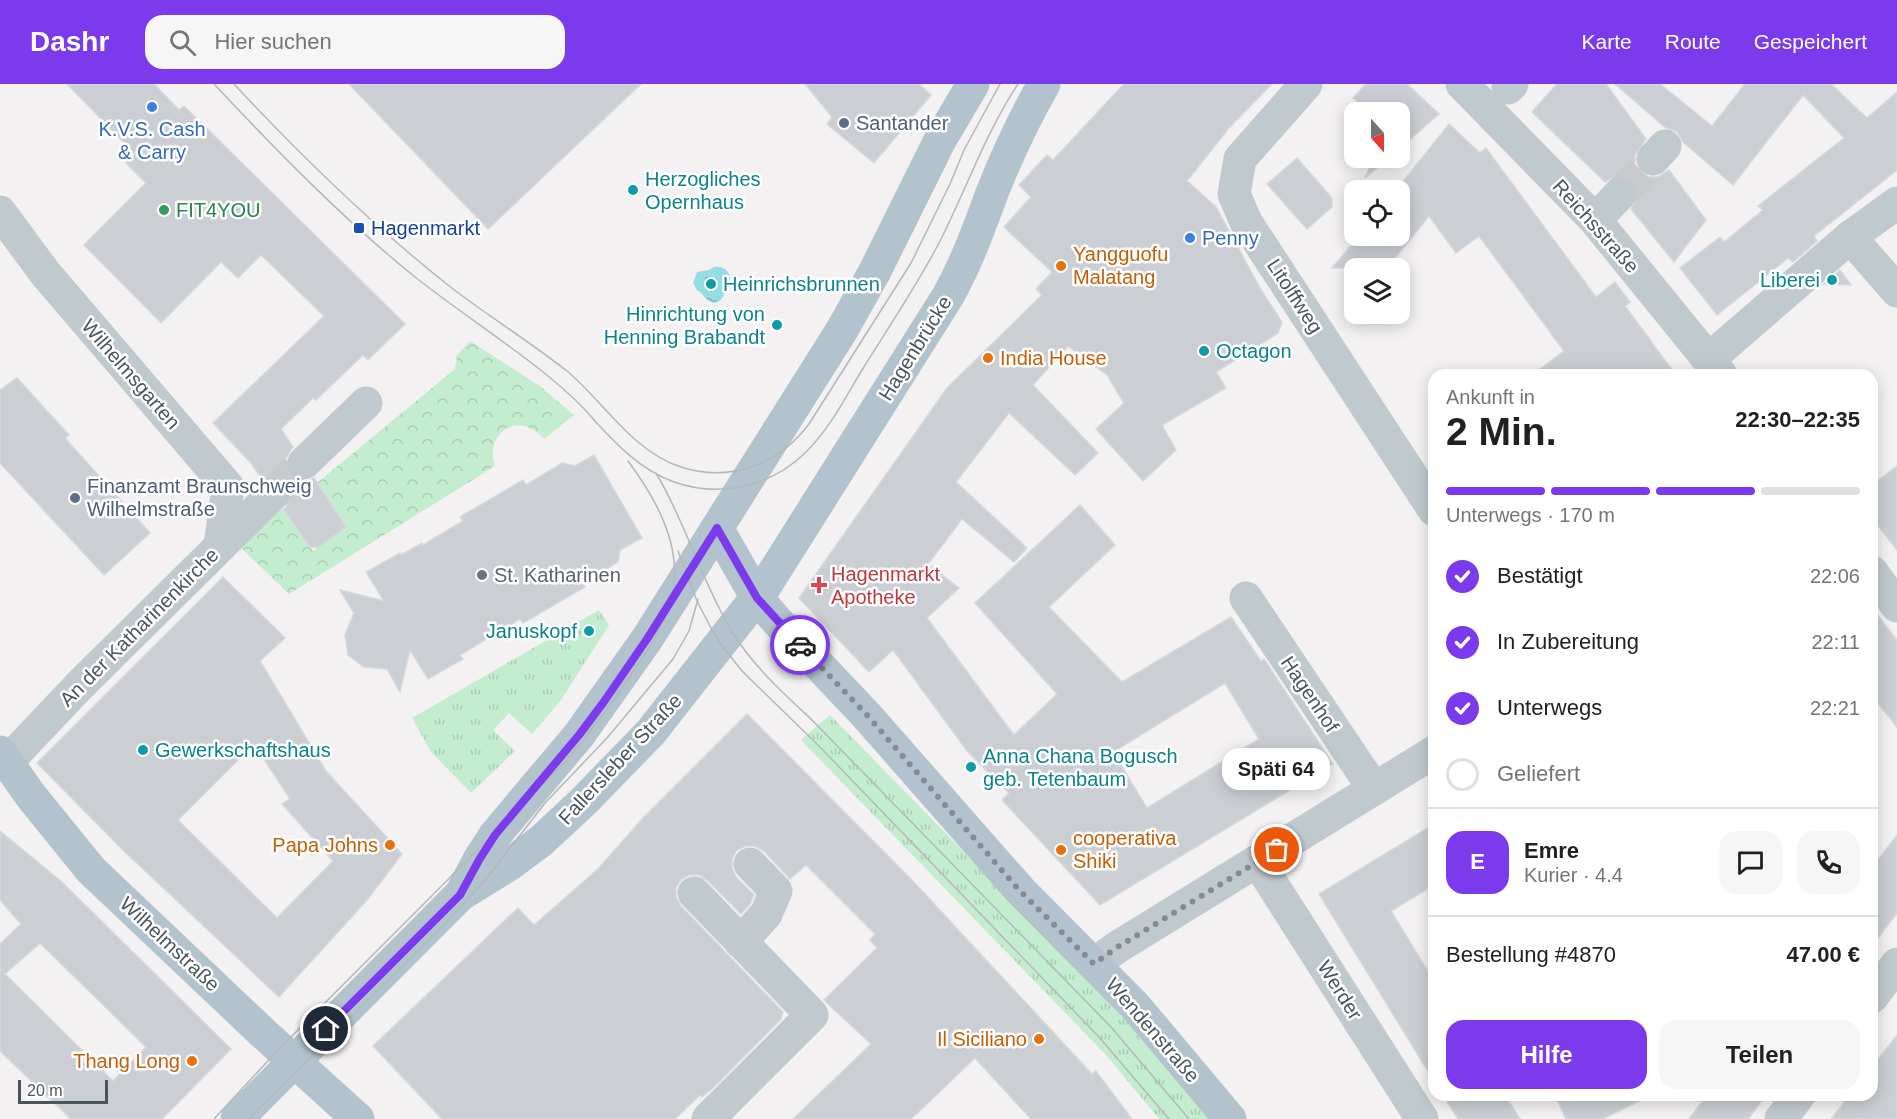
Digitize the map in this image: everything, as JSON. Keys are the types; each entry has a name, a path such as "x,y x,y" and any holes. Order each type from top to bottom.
{"main road":[{"path":"717,528 842,330 875,271 940,141 973,84"},
{"name":"Hagenbrücke","path":"757,598 948,296 969,257 1011,147 1044,84"},
{"name":"Wendenstraße","path":"717,528 757,598 867,715 1019,890 1135,1006 1230,1119"},
{"name":"Fallersleber Straße","path":"460,895 495,835 603,703 647,639 717,528"},
{"name":"Fallersleber Straße","path":"237,1119 460,895 529,851 592,793 651,732 757,598"},
{"name":"Wilhelmstraße","path":"3,757 91,870 358,1119"}],"street":[{"name":"Litolffweg","path":"1306,84 1240,159 1234,194 1246,222 1428,501"},
{"name":"Reichsstraße","path":"1462,84 1595,220 1715,367"},
{"path":"1595,220 1618,195"},
{"path":"1715,367 1850,237 1897,203"},
{"name":"Wilhelmsgarten","path":"0,212 45,273 228,487 220,546"},
{"path":"1850,237 1897,291"},
{"path":"304,463 366,403"},
{"name":"An der Katharinenkirche","path":"3,757 80,686 273,494"},
{"path":"1878,580 1897,606"},
{"name":"Hagenhof","path":"1246,598 1374,789"},
{"path":"1094,964 1116,948 1428,756"},
{"name":"Werder","path":"1258,862 1422,1119"},
{"path":"741,942 766,914 776,891 750,864"},
{"path":"694,893 812,1015 708,1119"},
{"path":"1878,989 1897,964"},
{"path":"1781,1119 1794,1101"}],"green space":[{"path":"470,341 541,387 574,415 544,439 525,426 506,428 499,434 495,443 493,453 495,466 289,594 238,545 283,508 313,551 346,527 317,483 455,369 457,355"},
{"path":"599,610 609,625 561,700 532,734 509,713 493,730 515,751 471,793 431,752 412,718"},
{"path":"830,715 1109,1000 1212,1119 1159,1119 1107,1056 801,740"}],"water":[{"name":"Heinrichsbrunnen","path":"714,267 723,268 730,277 725,292 717,302 706,299 693,283 697,272"}],"building":[{"path":"67,84 154,84 179,110 184,106 405,324 368,360 363,355 316,400 313,398 281,429 293,447 286,458 286,468 290,476 299,481 314,478 346,527 319,547 310,547 284,510 291,498 291,490 287,481 277,476 262,479 251,463 213,423 324,316 261,255 238,278 221,262 161,323 84,245 146,183 126,163 135,154"},
{"path":"349,84 641,84 488,229"},
{"path":"805,84 919,84 931,95 874,163 827,124 832,117"},
{"path":"1124,84 1272,84 1229,128 1187,181 1216,207 1260,288 1282,322 1278,333 1216,372 1226,388 1162,425 1176,450 1143,481 1096,429 1124,403 1107,375 1068,346 1033,385 1098,453 1075,475 1009,413 956,482 1027,548 1014,562 962,519 928,564 959,588 927,618 1014,735 1057,694 975,603 1080,505 1115,545 1049,607 1122,682 1231,617 1261,661 1264,659 1333,764 1100,905 1002,800 1009,793 968,752 893,650 869,672 799,598 947,388 1042,295 1036,289 1052,272 1004,227 1031,197 1019,185 1047,155 1053,160","holes":["1225,683 1259,739 1147,808 1113,752"]},
{"path":"1366,84 1407,84 1439,114 1410,139 1410,102 1358,102 1353,98"},
{"path":"1557,84 1606,84 1646,139 1635,155 1635,165 1640,172 1648,177 1658,177 1669,170 1706,220 1674,262 1631,209 1637,199 1637,190 1632,182 1623,177 1613,177 1605,182 1532,112"},
{"path":"1615,84 1660,84 1712,126 1745,84 1831,84 1867,118 1897,92 1897,170 1814,236 1817,241 1793,262 1788,258 1717,315 1680,268 1720,237 1724,242 1763,210 1758,206 1844,138 1803,95 1733,185 1683,142 1677,132 1666,128"},
{"path":"1449,124 1480,153 1486,148 1596,297 1615,282 1630,302 1625,306 1672,369 1540,369 1564,351 1479,236 1456,253 1429,216 1410,240 1410,180 1404,180"},
{"path":"1297,158 1332,198 1332,207 1307,229 1267,184"},
{"path":"1370,168 1377,168 1366,177"},
{"path":"1351,246 1405,246 1395,258 1344,258 1344,268 1332,268"},
{"path":"1840,270 1851,285 1824,284"},
{"name":"Finanzamt Braunschweig Wilhelmstraße","path":"17,378 69,435 65,438 150,533 104,575 0,463 0,390"},
{"name":"St. Katharinen","path":"594,455 642,538 620,550 618,562 583,583 585,587 523,623 520,619 460,655 463,659 428,679 410,650 400,692 387,669 364,667 348,655 345,635 354,613 340,590 384,601 366,572 400,553 401,555 422,543 423,545 463,521 460,517 523,480 526,485 562,463 575,466"},
{"path":"1897,466 1897,550 1878,526 1878,480"},
{"path":"223,577 285,638 260,661 326,771 402,854 367,900 279,997 124,851 37,763","holes":["254,744 290,799 282,804 333,861 277,918 178,820"]},
{"path":"1878,616 1897,640 1897,727 1878,703"},
{"path":"747,714 911,879 1092,1074 1096,1071 1132,1119 1031,1119 975,1058 911,1119 793,1119 871,1044 824,1000 877,948 870,940 875,934 806,865 790,879 764,851 755,846 746,846 737,850 732,859 732,868 736,877 754,895 741,914 699,875 689,875 681,880 676,887 676,897 681,906 783,1012 781,1019 715,1086 702,1097 700,1095 675,1119 442,1119 373,1046 518,908 534,925 598,869 643,818"},
{"path":"1428,828 1428,889 1391,911 1428,971 1428,1071 1319,894"},
{"path":"0,831 62,882 231,1049 162,1119 71,1119 0,1051 0,944 21,924 0,900","holes":["40,943 146,1047 113,1081 5,974"]},
{"path":"1897,835 1897,913 1878,938 1878,860"},
{"path":"1897,1035 1897,1119 1831,1119 1845,1101 1878,1101 1878,1059"},
{"path":"1447,1101 1509,1101 1520,1119 1458,1119"},
{"path":"1558,1101 1640,1101 1602,1119 1566,1119"},
{"path":"1702,1101 1762,1101 1748,1119 1689,1119"}],"tunnel":[{"path":"1619,195 1653,159"},
{"path":"273,494 304,463"}],"tram line":[{"path":"214,84 286,159 362,232 415,277 554,381 631,456 662,477 691,487 709,489 744,486 776,474 805,453 822,434 930,259 996,122 1018,84"},
{"path":"234,84 312,165 395,241 453,289 567,371 648,450 681,467 717,473 735,471 768,459 783,450 809,424 911,263 964,150 1000,84"},
{"path":"214,1119 280,1048 564,763 609,707 650,646 671,600 674,563 666,526 649,492 628,461"},
{"path":"656,473 667,492 720,611 748,655 1111,1027 1189,1119"},
{"path":"678,551 697,601 711,628 742,671 819,746 1099,1037 1169,1119"},
{"path":"248,1119 444,925 486,879 545,803 607,738 673,659 689,631 698,599"}],"way so far":[{"path":"800,645 867,715 1019,890 1094,964 1116,948 1277,850"}],"place":[{"name":"K.V.S. Cash & Carry","path":"152,107"},
{"name":"Santander","path":"844,123"},
{"name":"Herzogliches Opernhaus","path":"633,190"},
{"name":"FIT4YOU","path":"164,210"},
{"name":"Hagenmarkt","path":"359,228"},
{"name":"Penny","path":"1190,238"},
{"name":"Yangguofu Malatang","path":"1061,266"},
{"name":"Liberei","path":"1832,280"},
{"name":"Heinrichsbrunnen","path":"711,284"},
{"name":"Hinrichtung von Henning Brabandt","path":"777,325"},
{"name":"Octagon","path":"1204,351"},
{"name":"India House","path":"988,358"},
{"name":"Finanzamt Braunschweig Wilhelmstraße","path":"75,498"},
{"name":"St. Katharinen","path":"482,575"},
{"name":"Hagenmarkt Apotheke","path":"819,585"},
{"name":"Januskopf","path":"589,631"},
{"name":"Gewerkschaftshaus","path":"143,750"},
{"name":"Anna Chana Bogusch geb. Tetenbaum","path":"971,767"},
{"name":"Papa Johns","path":"390,845"},
{"name":"cooperativa Shiki","path":"1061,850"},
{"name":"Späti 64","path":"1277,850"},
{"name":"Il Siciliano","path":"1039,1039"},
{"name":"Thang Long","path":"192,1061"}],"route":[{"path":"326,1029 460,895 495,835 603,703 647,639 717,528 757,598 800,645"}]}
